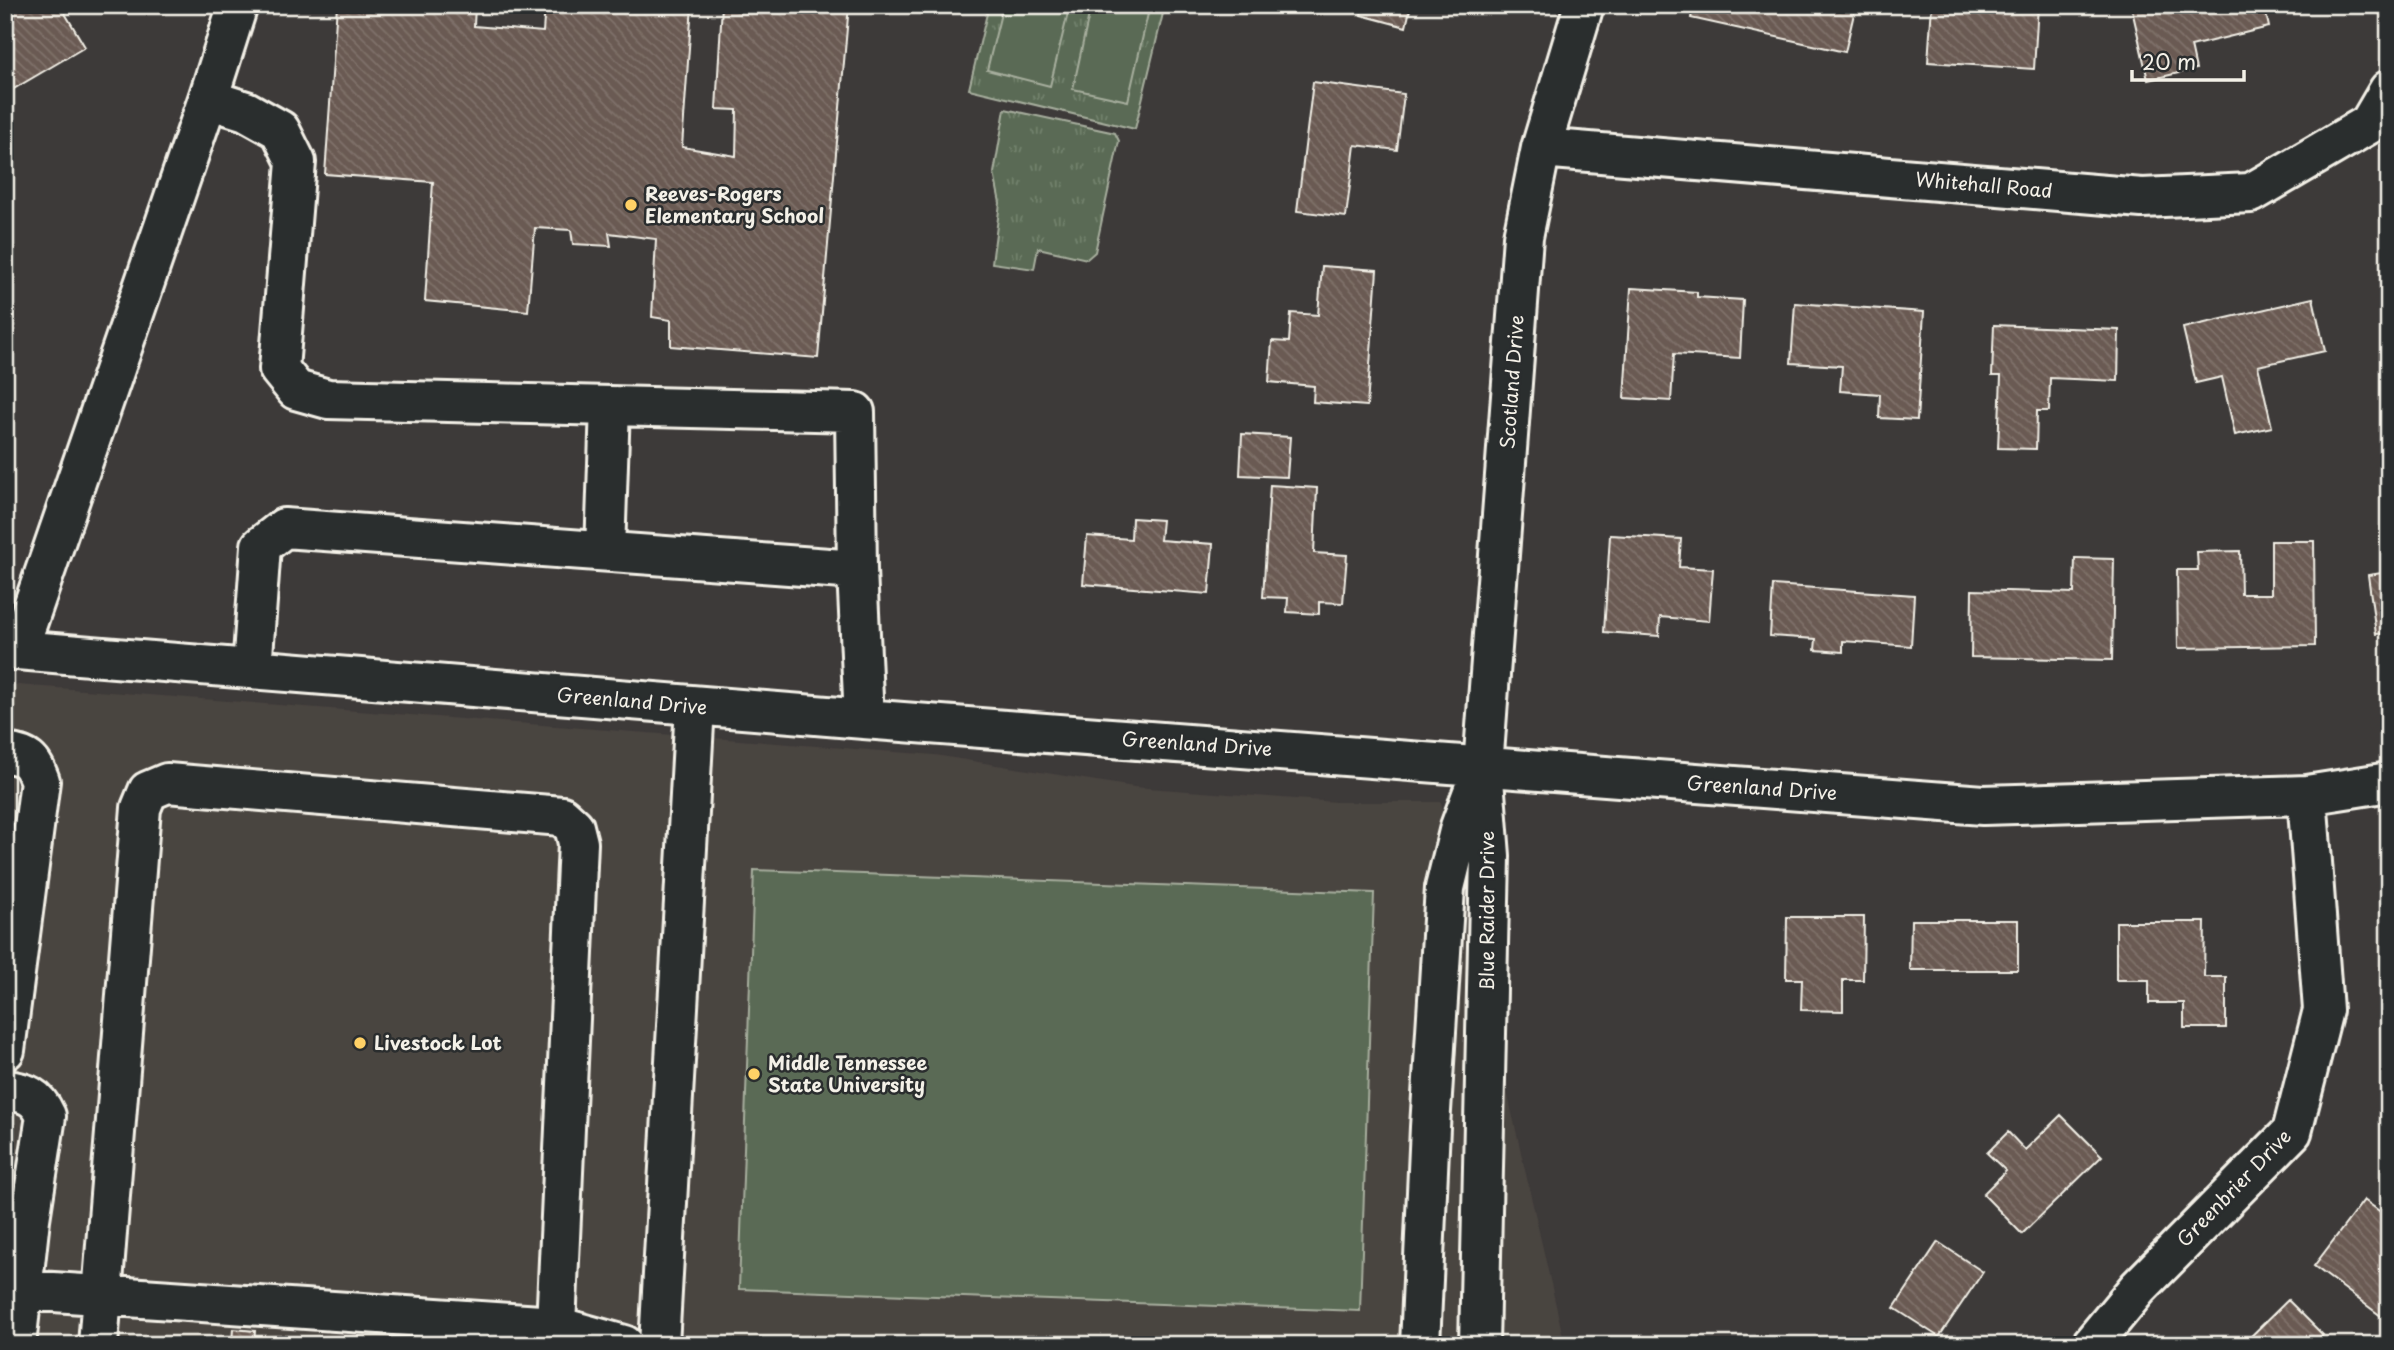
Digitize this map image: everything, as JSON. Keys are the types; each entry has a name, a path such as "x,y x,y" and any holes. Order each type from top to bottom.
{"street":[{"path":"12,650 208,99 238,5"},
{"name":"Scotland Drive","path":"1483,767 1523,237 1541,148 1584,5"},
{"name":"Whitehall Road","path":"1541,148 2142,198 2251,193 2370,124 2389,90"},
{"path":"208,99 246,111 280,130 296,162 279,369 296,390 328,398 855,412 857,570 864,719"},
{"path":"605,551 610,406"},
{"path":"252,669 261,546 284,528 857,570"},
{"name":"Greenland Drive","path":"12,650 695,706 1983,805 2308,795 2389,782"},
{"path":"659,1345 695,706"},
{"path":"5,753 18,754 32,762 40,781 5,1050"},
{"name":"Blue Raider Drive","path":"1420,1345 1445,888 1460,827 1483,767"},
{"name":"Blue Raider Drive","path":"1479,1345 1490,856 1483,767"},
{"path":"98,1345 141,808 148,791 167,783 562,816 573,827 578,843 556,1326"},
{"name":"Greenbrier Drive","path":"2091,1345 2138,1288 2292,1132 2323,1010 2308,795"},
{"path":"5,1090 26,1092 40,1103 46,1116 17,1217 24,1290 16,1345"},
{"path":"24,1290 556,1326 624,1345"}],"shaded area":[{"name":"Middle Tennessee State University","path":"5,684 935,755 1134,787 1336,802 1441,802 1565,1345 5,1345"}],"green space":[{"path":"989,5 1165,5 1135,129 969,89"},
{"path":"1003,5 1070,5 1050,86 987,70"},
{"path":"1091,5 1150,5 1128,101 1073,89"},
{"path":"1005,109 1115,133 1119,141 1095,252 1087,259 1038,248 1034,269 992,263 1000,203 994,173"},
{"path":"754,870 1374,893 1360,1311 739,1289"}],"building":[{"path":"5,5 60,5 85,47 5,94"},
{"name":"Reeves-Rogers Elementary School","path":"337,5 475,5 474,26 543,32 545,5 692,5 682,147 736,156 737,110 716,109 722,5 849,5 818,358 671,346 671,320 652,317 656,239 609,233 611,246 573,244 571,230 535,228 528,311 425,301 433,182 325,174"},
{"path":"1363,5 1411,5 1406,27 1361,15"},
{"path":"1694,5 1856,5 1845,52 1691,18"},
{"path":"1932,5 1994,9 1994,5 2038,5 2034,69 1928,62"},
{"path":"2131,5 2264,5 2269,27 2191,46 2196,69 2148,80"},
{"path":"1313,82 1404,94 1397,150 1355,145 1346,217 1297,211"},
{"path":"1322,266 1377,270 1367,406 1313,402 1314,386 1269,382 1272,341 1289,342 1291,313 1318,315"},
{"path":"1631,288 1697,292 1697,297 1743,300 1740,358 1674,354 1671,401 1624,398"},
{"path":"2313,298 2325,351 2258,366 2272,427 2235,435 2222,377 2196,383 2183,328"},
{"path":"1795,303 1924,312 1917,420 1879,418 1880,394 1840,391 1842,366 1791,363"},
{"path":"1994,325 2119,330 2118,381 2050,378 2049,411 2037,411 2036,449 1998,448 2001,376 1992,376"},
{"path":"1242,434 1290,437 1287,477 1240,475"},
{"path":"1270,485 1317,488 1314,553 1347,555 1343,603 1319,602 1319,614 1287,612 1288,598 1263,597"},
{"path":"1132,518 1162,520 1160,540 1213,544 1209,594 1083,584 1087,536 1131,539"},
{"path":"1610,535 1681,539 1679,567 1713,569 1709,621 1660,617 1659,636 1604,632"},
{"path":"2271,541 2314,541 2315,646 2178,648 2177,570 2198,570 2197,552 2240,551 2241,594 2271,594"},
{"path":"2075,558 2114,559 2112,660 1971,657 1972,590 2074,593"},
{"path":"2389,572 2389,633 2376,634 2368,575"},
{"path":"1773,585 1914,595 1911,646 1843,641 1843,652 1815,650 1816,639 1770,636"},
{"path":"1787,917 1864,917 1863,980 1843,980 1843,1011 1801,1010 1802,979 1786,979"},
{"path":"1911,920 2018,920 2018,970 1910,970"},
{"path":"2116,922 2205,922 2204,977 2226,977 2226,1028 2184,1028 2184,1003 2149,1003 2149,980 2116,980"},
{"path":"2061,1115 2102,1156 2022,1234 1983,1194 2006,1171 1987,1153 2008,1132 2025,1150"},
{"path":"2364,1200 2389,1218 2389,1322 2314,1266"},
{"path":"1938,1242 1983,1272 1939,1337 1894,1308"},
{"path":"2288,1300 2323,1335 2313,1345 2242,1345"},
{"path":"233,1329 255,1331 254,1344 232,1342"}],"place":[{"name":"Reeves-Rogers Elementary School","path":"631,205"},
{"name":"Livestock Lot","path":"360,1043"},
{"name":"Middle Tennessee State University","path":"754,1074"}]}
